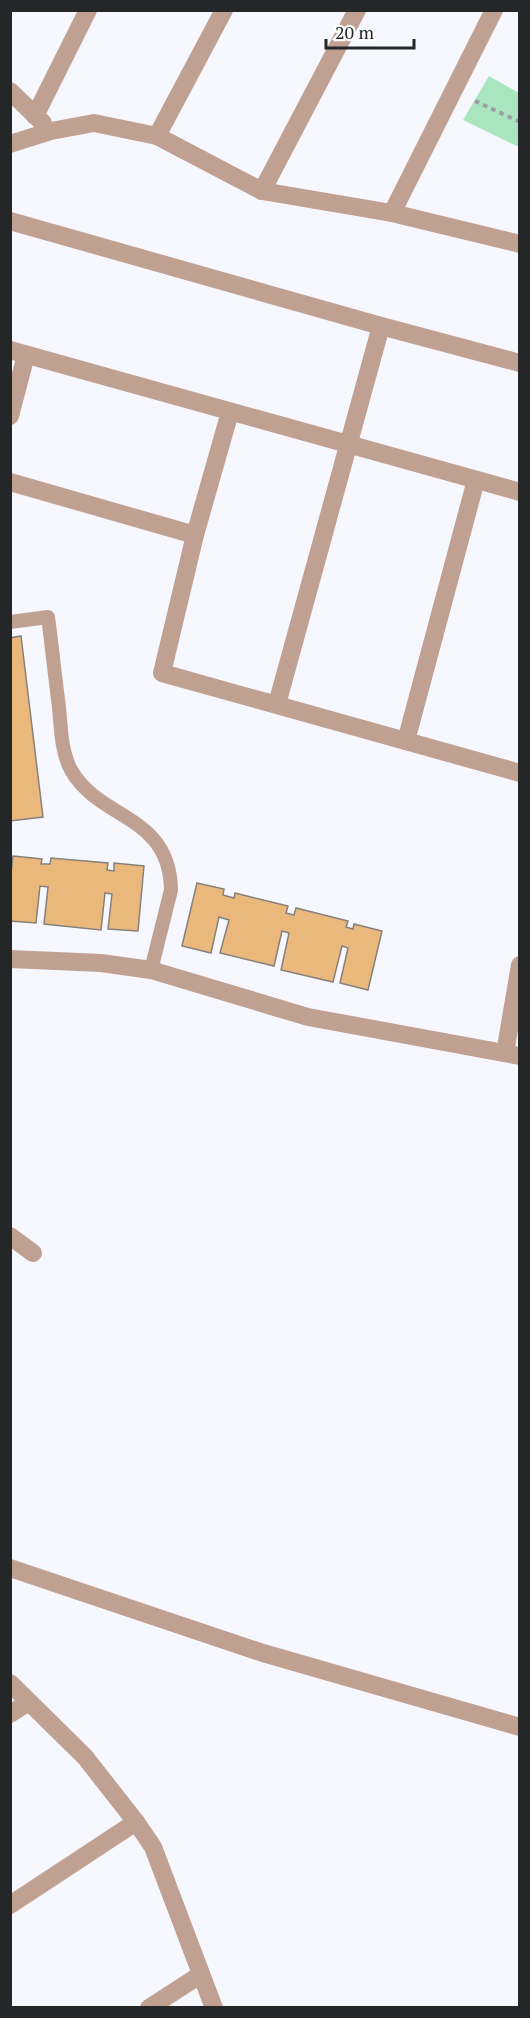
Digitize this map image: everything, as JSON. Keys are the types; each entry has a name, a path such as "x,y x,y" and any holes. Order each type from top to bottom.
{"street":[{"path":"35,116 88,10"},
{"path":"157,136 224,10"},
{"path":"262,191 357,10"},
{"path":"392,213 494,10"},
{"path":"10,91 51,131"},
{"path":"10,144 51,131 94,123 157,136 262,191 392,213 519,244"},
{"path":"10,221 519,363"},
{"path":"277,704 381,326"},
{"path":"10,416 18,352 519,492"},
{"path":"230,411 195,535 162,673 519,773"},
{"path":"406,741 476,480"},
{"path":"10,482 195,535"},
{"path":"10,959 101,963 151,970 308,1017 512,1055 519,965"},
{"path":"10,1236 33,1253"},
{"path":"10,1568 263,1653 519,1727"},
{"path":"10,1683 85,1757 153,1847 214,2007"},
{"path":"10,1714 29,1702"},
{"path":"10,1905 136,1822"},
{"path":"149,2007 200,1975"}],"lane":[{"path":"10,622 48,616 63,747 71,769 83,788 148,832 166,858 171,876 171,890 151,970"}],"path":[{"path":"475,101 519,122"}],"green space":[{"path":"489,76 519,93 519,147 463,120"}],"building":[{"path":"21,636 43,817 10,821 10,638"},
{"path":"13,856 42,859 41,864 50,864 51,858 108,863 107,870 114,871 114,863 144,866 138,931 108,929 112,894 105,893 101,930 44,924 48,887 40,886 36,923 10,921"},
{"path":"197,883 224,889 223,895 234,898 235,893 288,906 286,913 294,915 296,908 348,921 346,927 353,929 354,924 382,931 368,990 340,983 348,948 342,946 333,982 281,970 289,933 282,931 274,966 220,953 229,920 219,917 211,953 182,946"}]}
